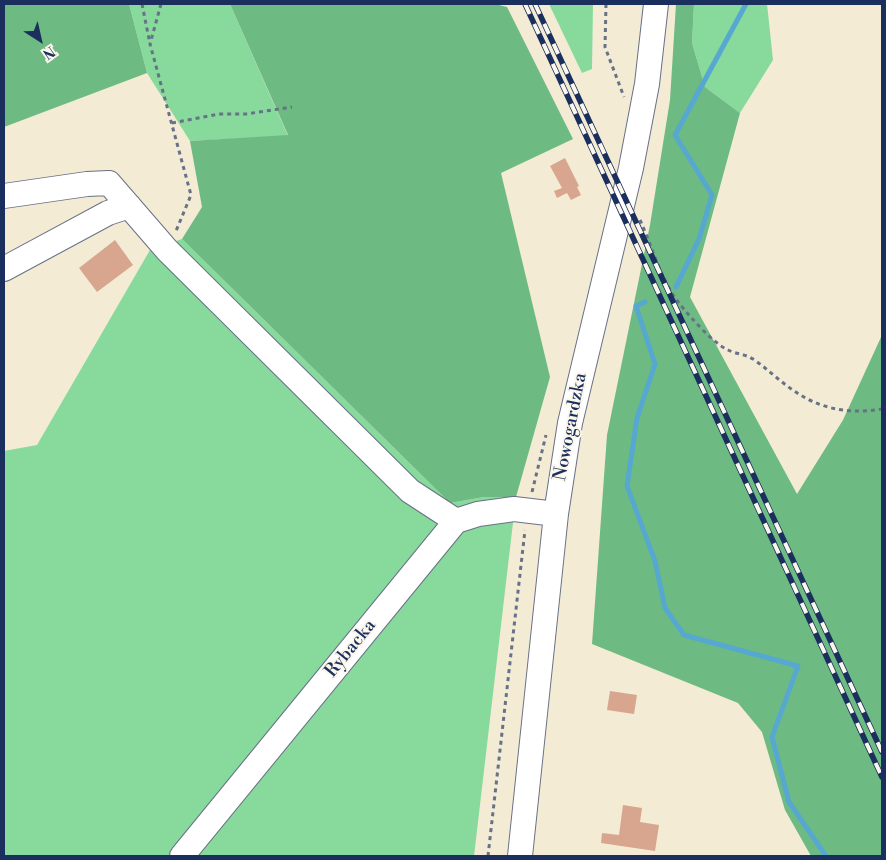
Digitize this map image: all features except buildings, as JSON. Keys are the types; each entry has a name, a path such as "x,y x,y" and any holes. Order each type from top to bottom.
{"street":[{"name":"Nowogardzka","path":"520,856 556,514 570,423 625,192 646,84 656,4"},
{"path":"4,196 86,184 109,183 168,250 410,491 456,521 478,514 514,509 556,514"},
{"path":"4,269 108,213 129,206"},
{"name":"Rybacka","path":"182,856 456,521"}],"path":[{"path":"142,4 150,44 191,195 168,250"},
{"path":"150,44 161,4"},
{"path":"606,4 605,47 626,101"},
{"path":"171,123 219,114 246,114 292,107"},
{"path":"625,192 644,228 672,293 679,304 719,345 729,351 750,358 788,387 809,400 829,408 850,412 882,409"}],"green space":[{"path":"4,4 129,4 147,73 4,127"},
{"path":"129,4 230,4 288,136 190,141 147,73"},
{"path":"230,4 495,4 507,7 573,139 501,173 550,377 516,497 484,497 450,503 182,239 202,207 190,141 288,135"},
{"path":"549,4 593,4 592,69 582,73"},
{"path":"676,4 694,4 692,43 705,87 740,113 690,297 797,494 843,420 882,335 882,856 811,856 785,810 762,732 738,703 592,644 607,435 650,225 670,100"},
{"path":"694,4 767,4 773,60 740,113 705,87 692,43"},
{"path":"182,239 450,503 484,497 516,497 474,856 4,856 4,451 37,445 150,250"}],"waterway":[{"path":"676,287 699,239 712,195 675,135 746,4"},
{"path":"645,302 636,306 655,364 637,418 627,486 655,561 665,608 684,635 798,666 772,737 789,802 826,856"}],"railway":[{"path":"525,4 882,777"},
{"path":"535,4 882,752"}]}
